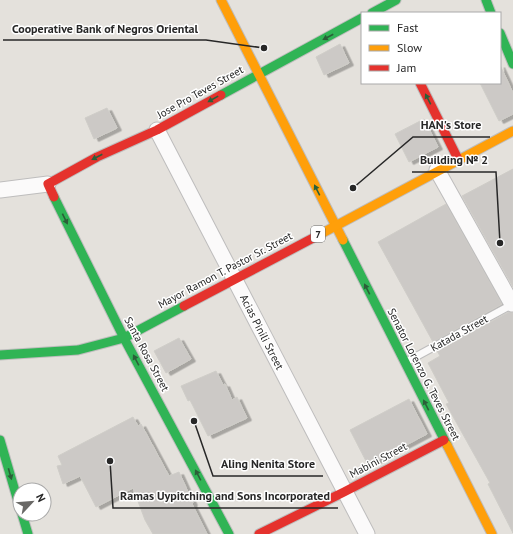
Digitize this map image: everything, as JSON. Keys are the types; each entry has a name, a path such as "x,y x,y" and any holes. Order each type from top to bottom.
{"street":[{"name":"Senator Lorenzo G. Teves Street","path":"221,0 492,534"},
{"path":"382,7 396,0"},
{"path":"486,0 491,12"},
{"name":"Jose Pro Teves Street","path":"48,184 97,157 157,130 361,19"},
{"path":"501,35 513,64"},
{"path":"420,84 458,159"},
{"name":"Acias Pinili Street","path":"157,130 367,534"},
{"name":"Mayor Ramon T. Pastor Sr. Street","path":"0,355 78,350 124,338 437,170 513,131"},
{"path":"437,170 512,304"},
{"path":"0,190 48,184"},
{"name":"Santa Rosa Street","path":"48,184 124,338 229,534"},
{"path":"0,440 12,482"},
{"name":"Mabini Street","path":"259,534 444,440"},
{"path":"24,522 28,534"}],"lane":[{"name":"Katada Street","path":"405,363 512,304"}],"building":[{"path":"340,44 349,63 324,75 316,57"},
{"path":"501,67 513,93 513,114 499,121 480,84 501,84"},
{"path":"107,108 117,128 94,139 85,118"},
{"path":"424,119 438,147 409,162 395,134"},
{"path":"513,169 513,287 462,196"},
{"path":"446,204 502,304 433,342 378,242"},
{"path":"509,312 513,313 513,533 488,484 490,483 446,404 449,403 428,363 440,356 437,351"},
{"path":"179,338 191,359 166,373 154,351"},
{"path":"216,371 223,385 225,384 232,400 237,397 247,418 208,436 190,400 188,401 181,386"},
{"path":"409,399 427,434 368,465 350,430"},
{"path":"133,417 138,426 141,424 169,476 179,472 193,503 192,504 207,534 153,534 145,520 133,488 96,507 80,476 63,484 57,466 62,465 58,456"}],"traffic: fast":[{"path":"374,12 396,0"},
{"path":"486,0 491,12"},
{"path":"221,95 361,19"},
{"path":"501,35 513,64"},
{"path":"54,197 124,338 229,534"},
{"path":"343,240 447,445"},
{"path":"0,355 78,350 124,338 184,306"},
{"path":"0,440 12,482"},
{"path":"24,522 28,534"}],"traffic: slow":[{"path":"221,0 343,240"},
{"path":"315,237 513,131"},
{"path":"447,445 492,534"}],"traffic: jam":[{"path":"420,84 458,159"},
{"path":"54,197 48,184 97,157 157,130 221,95"},
{"path":"184,306 315,237"},
{"path":"259,534 444,440"}],"place":[{"name":"Cooperative Bank of Negros Oriental","path":"264,48"},
{"name":"HAN's Store","path":"353,188"},
{"name":"Building № 2","path":"500,243"},
{"name":"Aling Nenita Store","path":"194,421"},
{"name":"Ramas Uypitching and Sons Incorporated","path":"110,461"}]}
